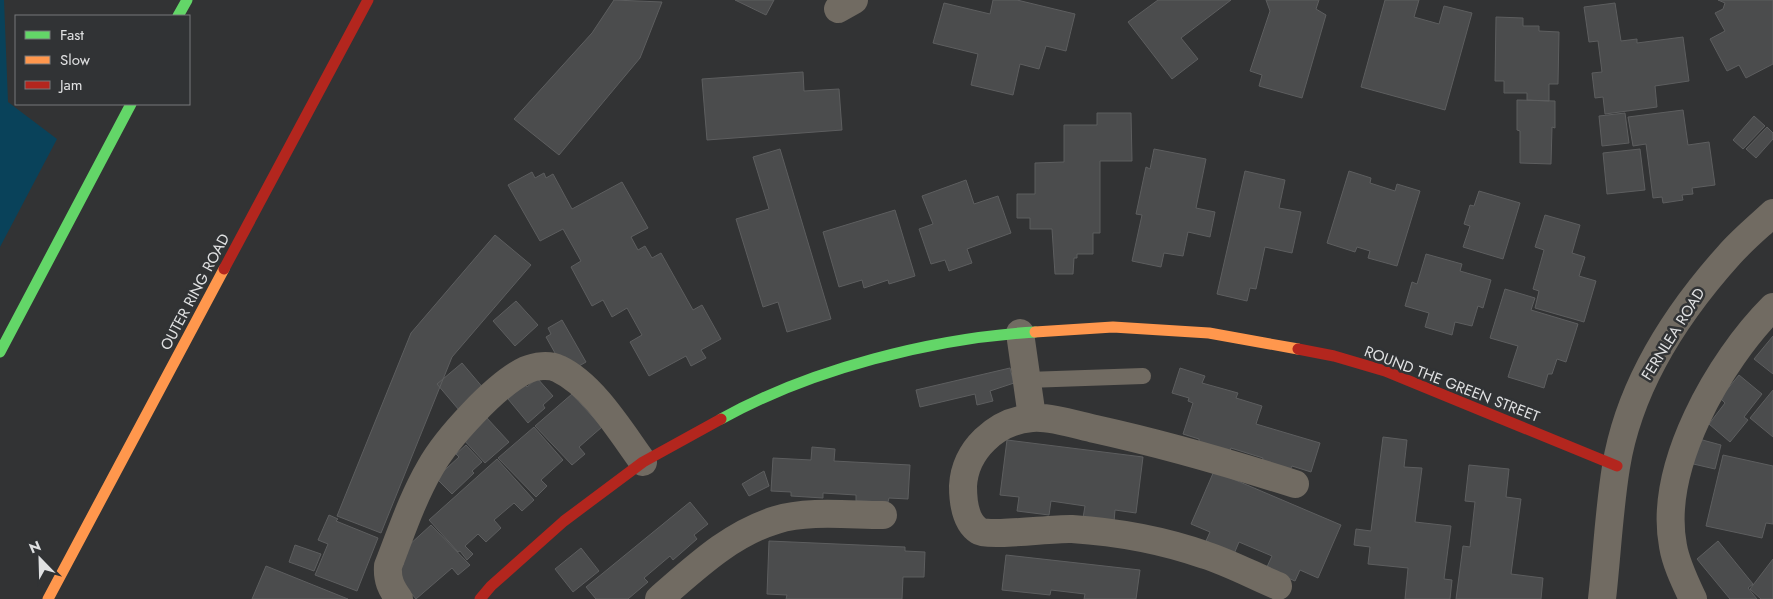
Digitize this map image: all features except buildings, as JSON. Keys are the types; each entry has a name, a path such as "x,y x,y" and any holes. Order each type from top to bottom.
{"main road":[{"path":"178,15 186,0"},
{"name":"OUTER RING ROAD","path":"48,599 368,0"},
{"path":"0,352 130,105"},
{"name":"ROUND THE GREEN STREET","path":"480,599 491,586 564,521 643,462 733,412 811,379 907,350 1001,334 1113,327 1209,333 1334,356 1386,371 1616,466"}],"street":[{"name":"FERNLEA ROAD","path":"1605,598 1616,466 1628,418 1641,384 1665,341 1718,267 1773,214"},
{"path":"1694,599 1684,580 1673,545 1673,495 1680,463 1708,395 1733,355 1758,322 1773,307"},
{"path":"1020,333 1032,418"},
{"path":"399,599 391,588 387,577 388,566 414,498 431,466 448,442 477,410 508,382 525,370 539,366 557,368 575,379 598,402 643,462"},
{"path":"1278,586 1206,555 1161,542 1115,533 1054,528 995,534 980,532 971,522 964,506 963,485 969,460 988,436 999,427 1032,418 1139,438 1295,484"},
{"path":"673,596 708,556 743,534 776,519 819,514 883,515"}],"lane":[{"path":"1027,380 1143,376"}],"shaded area":[{"path":"0,0 4,0 8,102 57,139 0,247"}],"traffic: fast":[{"path":"179,15 187,0"},
{"path":"0,352 130,105"},
{"path":"721,419 756,401 794,385 874,359 956,341 1035,332"}],"traffic: slow":[{"path":"48,599 224,269"},
{"path":"1035,332 1113,327 1209,333 1298,349"}],"traffic: jam":[{"path":"224,269 368,0"},
{"path":"1298,349 1334,356 1385,371 1617,466"},
{"path":"480,599 491,586 564,521 643,462 721,419"}]}
